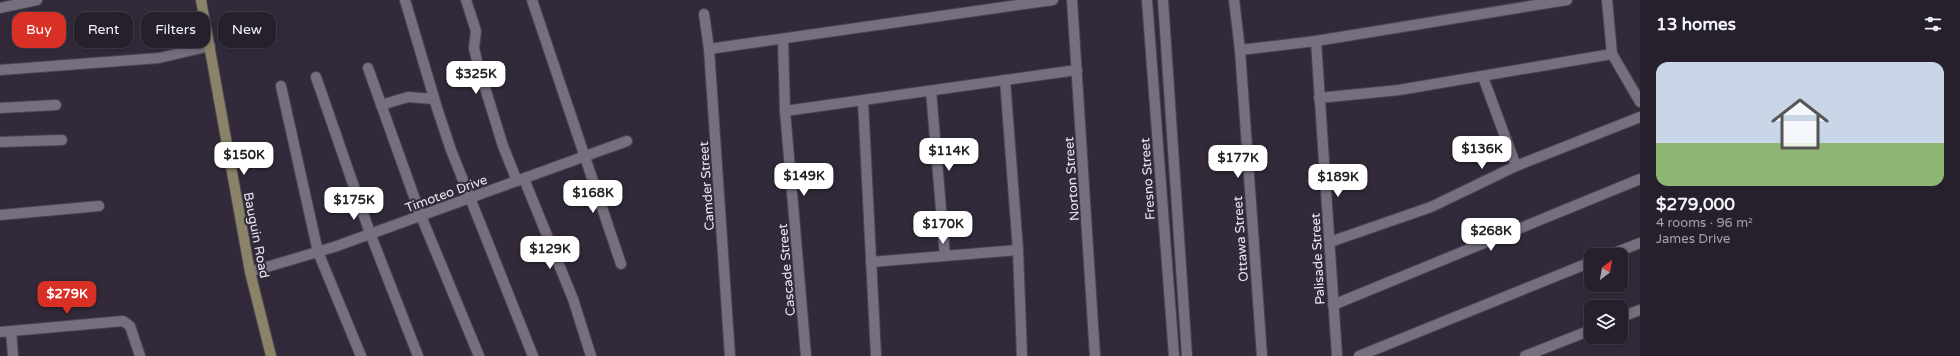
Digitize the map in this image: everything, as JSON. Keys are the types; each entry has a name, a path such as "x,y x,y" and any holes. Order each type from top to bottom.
{"street":[{"path":"0,8 37,0"},
{"name":"Bauguin Road","path":"201,0 203,12"},
{"path":"405,0 434,99 470,198 534,356"},
{"path":"466,0 476,31 474,48 478,65 503,146 521,180 573,299 591,356"},
{"path":"532,0 621,264"},
{"path":"709,49 1053,0"},
{"name":"Norton Street","path":"1072,0 1095,356"},
{"name":"Fresno Street","path":"1147,0 1174,356"},
{"path":"1163,0 1187,356"},
{"name":"Ottawa Street","path":"1234,0 1240,50 1262,356"},
{"path":"1240,50 1316,41 1567,0"},
{"path":"1607,0 1612,54 1640,102"},
{"name":"Camder Street","path":"704,14 709,49 730,356"},
{"name":"Cascade Street","path":"783,38 785,111 806,356"},
{"name":"Palisade Street","path":"1316,41 1337,356"},
{"name":"Bauguin Road","path":"210,46 250,272 271,356"},
{"path":"0,70 159,58 202,48"},
{"path":"1319,98 1399,90 1612,54"},
{"path":"368,68 421,216 479,356"},
{"path":"785,111 1077,70"},
{"path":"316,77 370,233 418,356"},
{"path":"1483,77 1516,166"},
{"path":"1005,80 1018,250 1022,356"},
{"path":"281,86 318,252 361,356"},
{"path":"931,91 945,256"},
{"path":"382,105 408,97 434,99"},
{"path":"863,101 876,356"},
{"path":"0,108 56,105"},
{"path":"1330,242 1431,207 1516,166 1640,117"},
{"path":"0,142 62,140"},
{"name":"Timoteo Drive","path":"250,272 318,252 627,141"},
{"path":"1333,305 1640,179"},
{"path":"0,215 99,206"},
{"path":"1627,248 1640,243"},
{"path":"871,262 1018,250"},
{"path":"1359,356 1584,265"},
{"path":"1628,315 1640,310"},
{"path":"0,332 124,321 128,324 140,356"},
{"path":"10,331 13,356"},
{"path":"1525,356 1584,333"}]}
